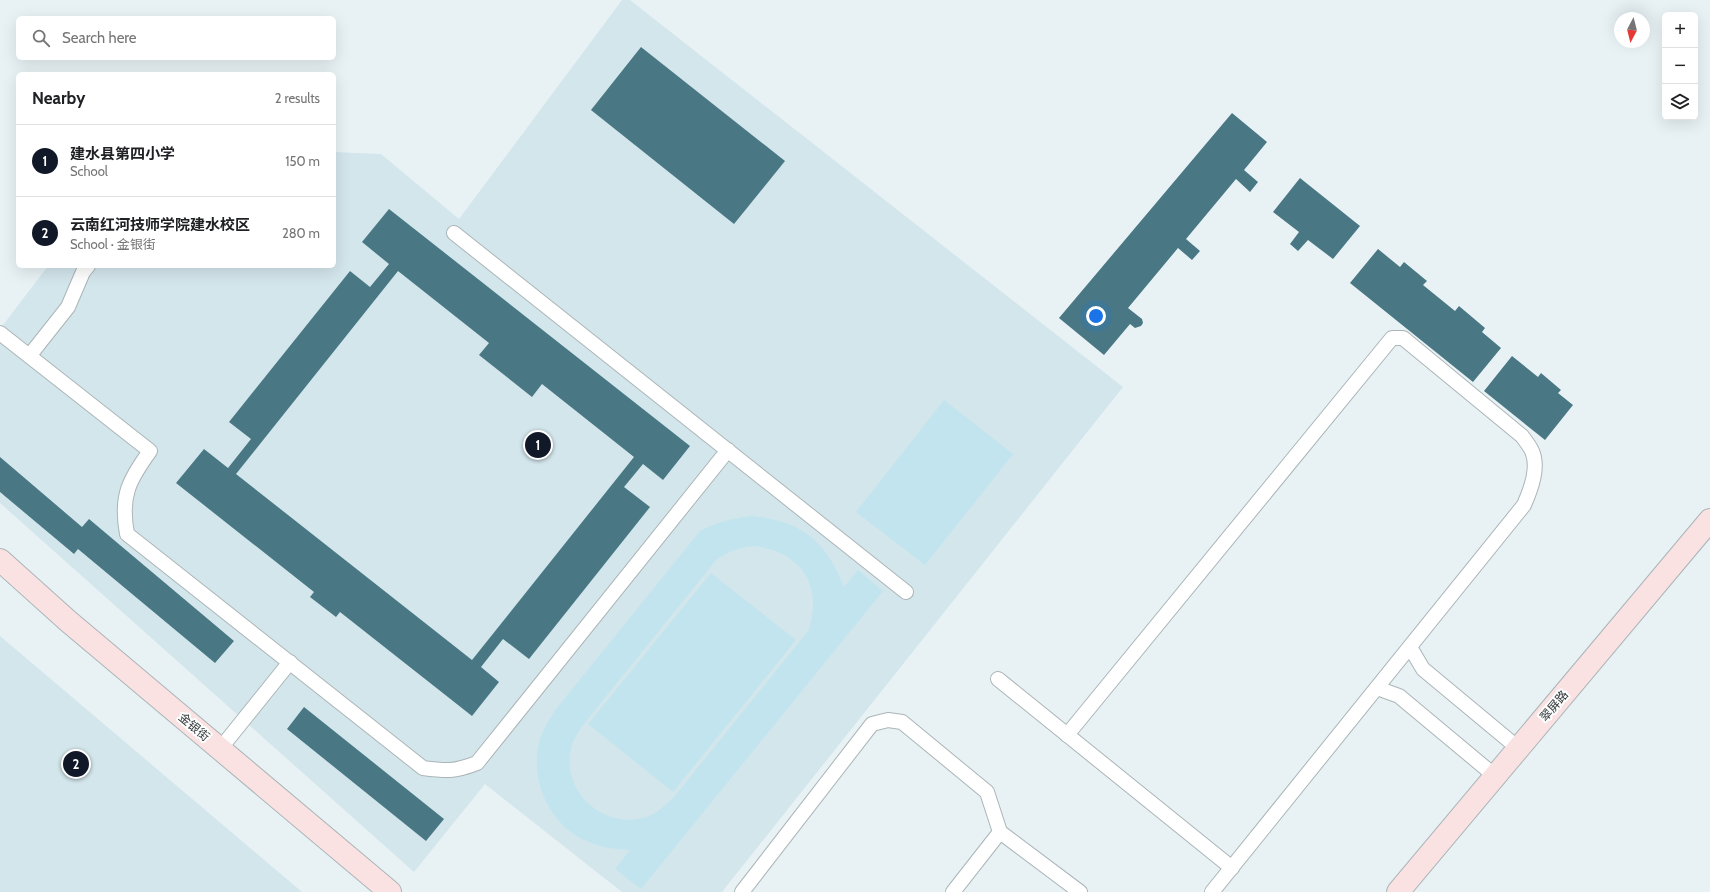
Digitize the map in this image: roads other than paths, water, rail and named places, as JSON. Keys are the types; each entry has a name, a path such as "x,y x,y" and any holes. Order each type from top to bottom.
{"street":[{"name":"翠屏路","path":"1398,892 1710,520"},
{"name":"金银街","path":"0,560 68,621 390,892"}],"lane":[{"path":"454,233 906,592"},
{"path":"30,355 68,307 83,272 86,268"},
{"path":"0,333 30,355 150,451 133,475 127,491 124,508 127,534 423,768 447,772 462,769 477,763 728,450"},
{"path":"1067,735 1392,338 1403,338 1522,436 1531,449 1534,462 1533,486 1524,506 1212,892"},
{"path":"1410,647 1423,669 1518,748"},
{"path":"220,749 290,662"},
{"path":"998,680 1232,868"},
{"path":"1377,688 1399,696 1495,776"},
{"path":"742,892 872,724 888,720 902,722 987,792 1000,832 1080,892"},
{"path":"953,892 1000,832"}],"place":[{"name":"建水县第四小学","path":"538,445"},
{"name":"云南红河技师学院建水校区","path":"76,764"}]}
